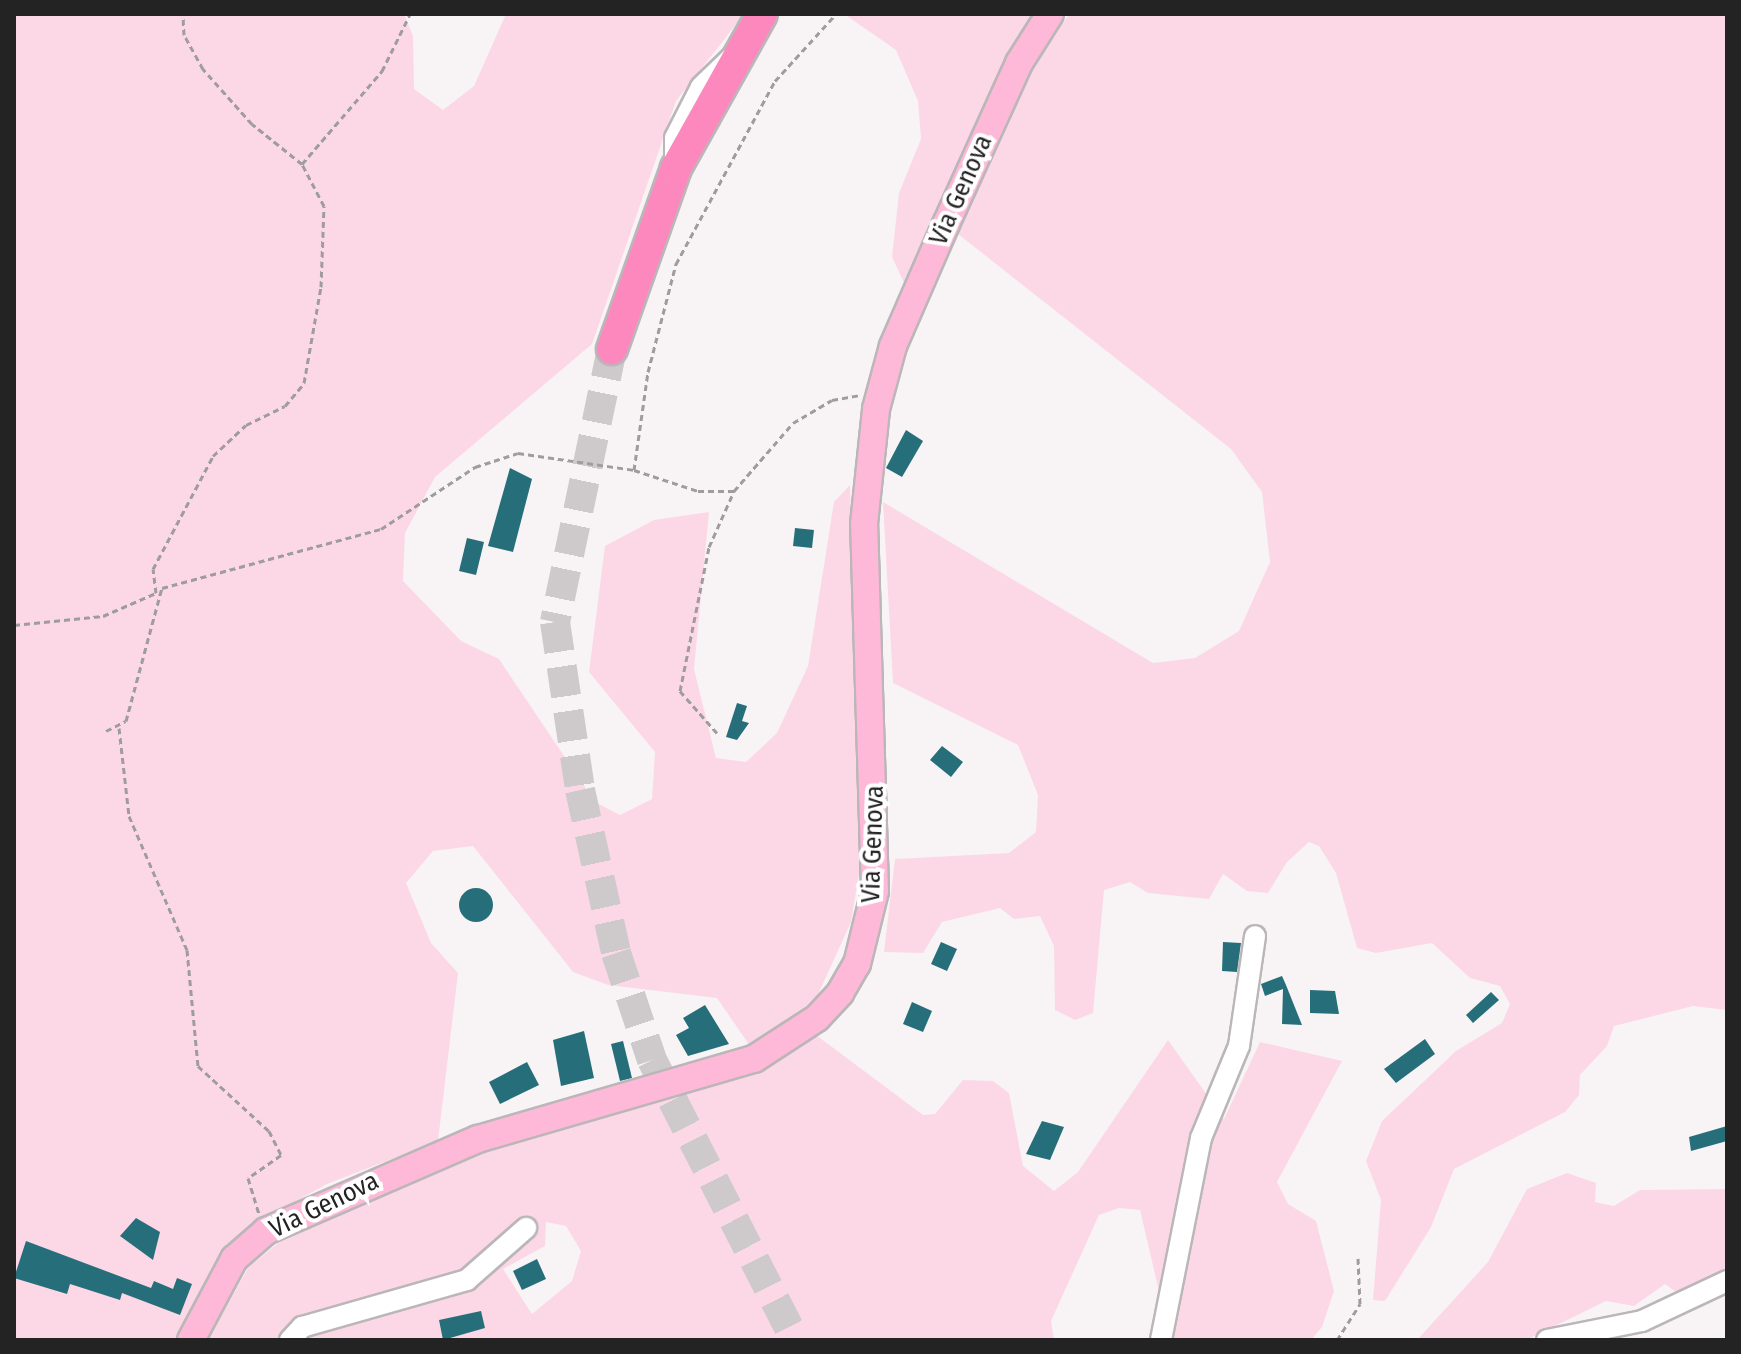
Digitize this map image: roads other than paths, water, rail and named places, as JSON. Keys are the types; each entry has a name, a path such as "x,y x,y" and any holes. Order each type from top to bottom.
{"highway":[{"path":"612,349 676,168 737,53 762,14"}],"main road":[{"name":"Via Genova","path":"191,1340 234,1259 266,1231 444,1151 754,1059 817,1018 840,993 857,964 875,891 864,473 880,394 893,346 997,109 1050,14"}],"street":[{"path":"1161,1340 1201,1138 1239,1046 1255,936"},
{"path":"290,1340 302,1327 467,1280 526,1228"},
{"path":"1547,1340 1642,1321 1727,1281"}],"tunnel":[{"path":"612,349 555,622 580,790 616,953 652,1060 795,1340"}]}
